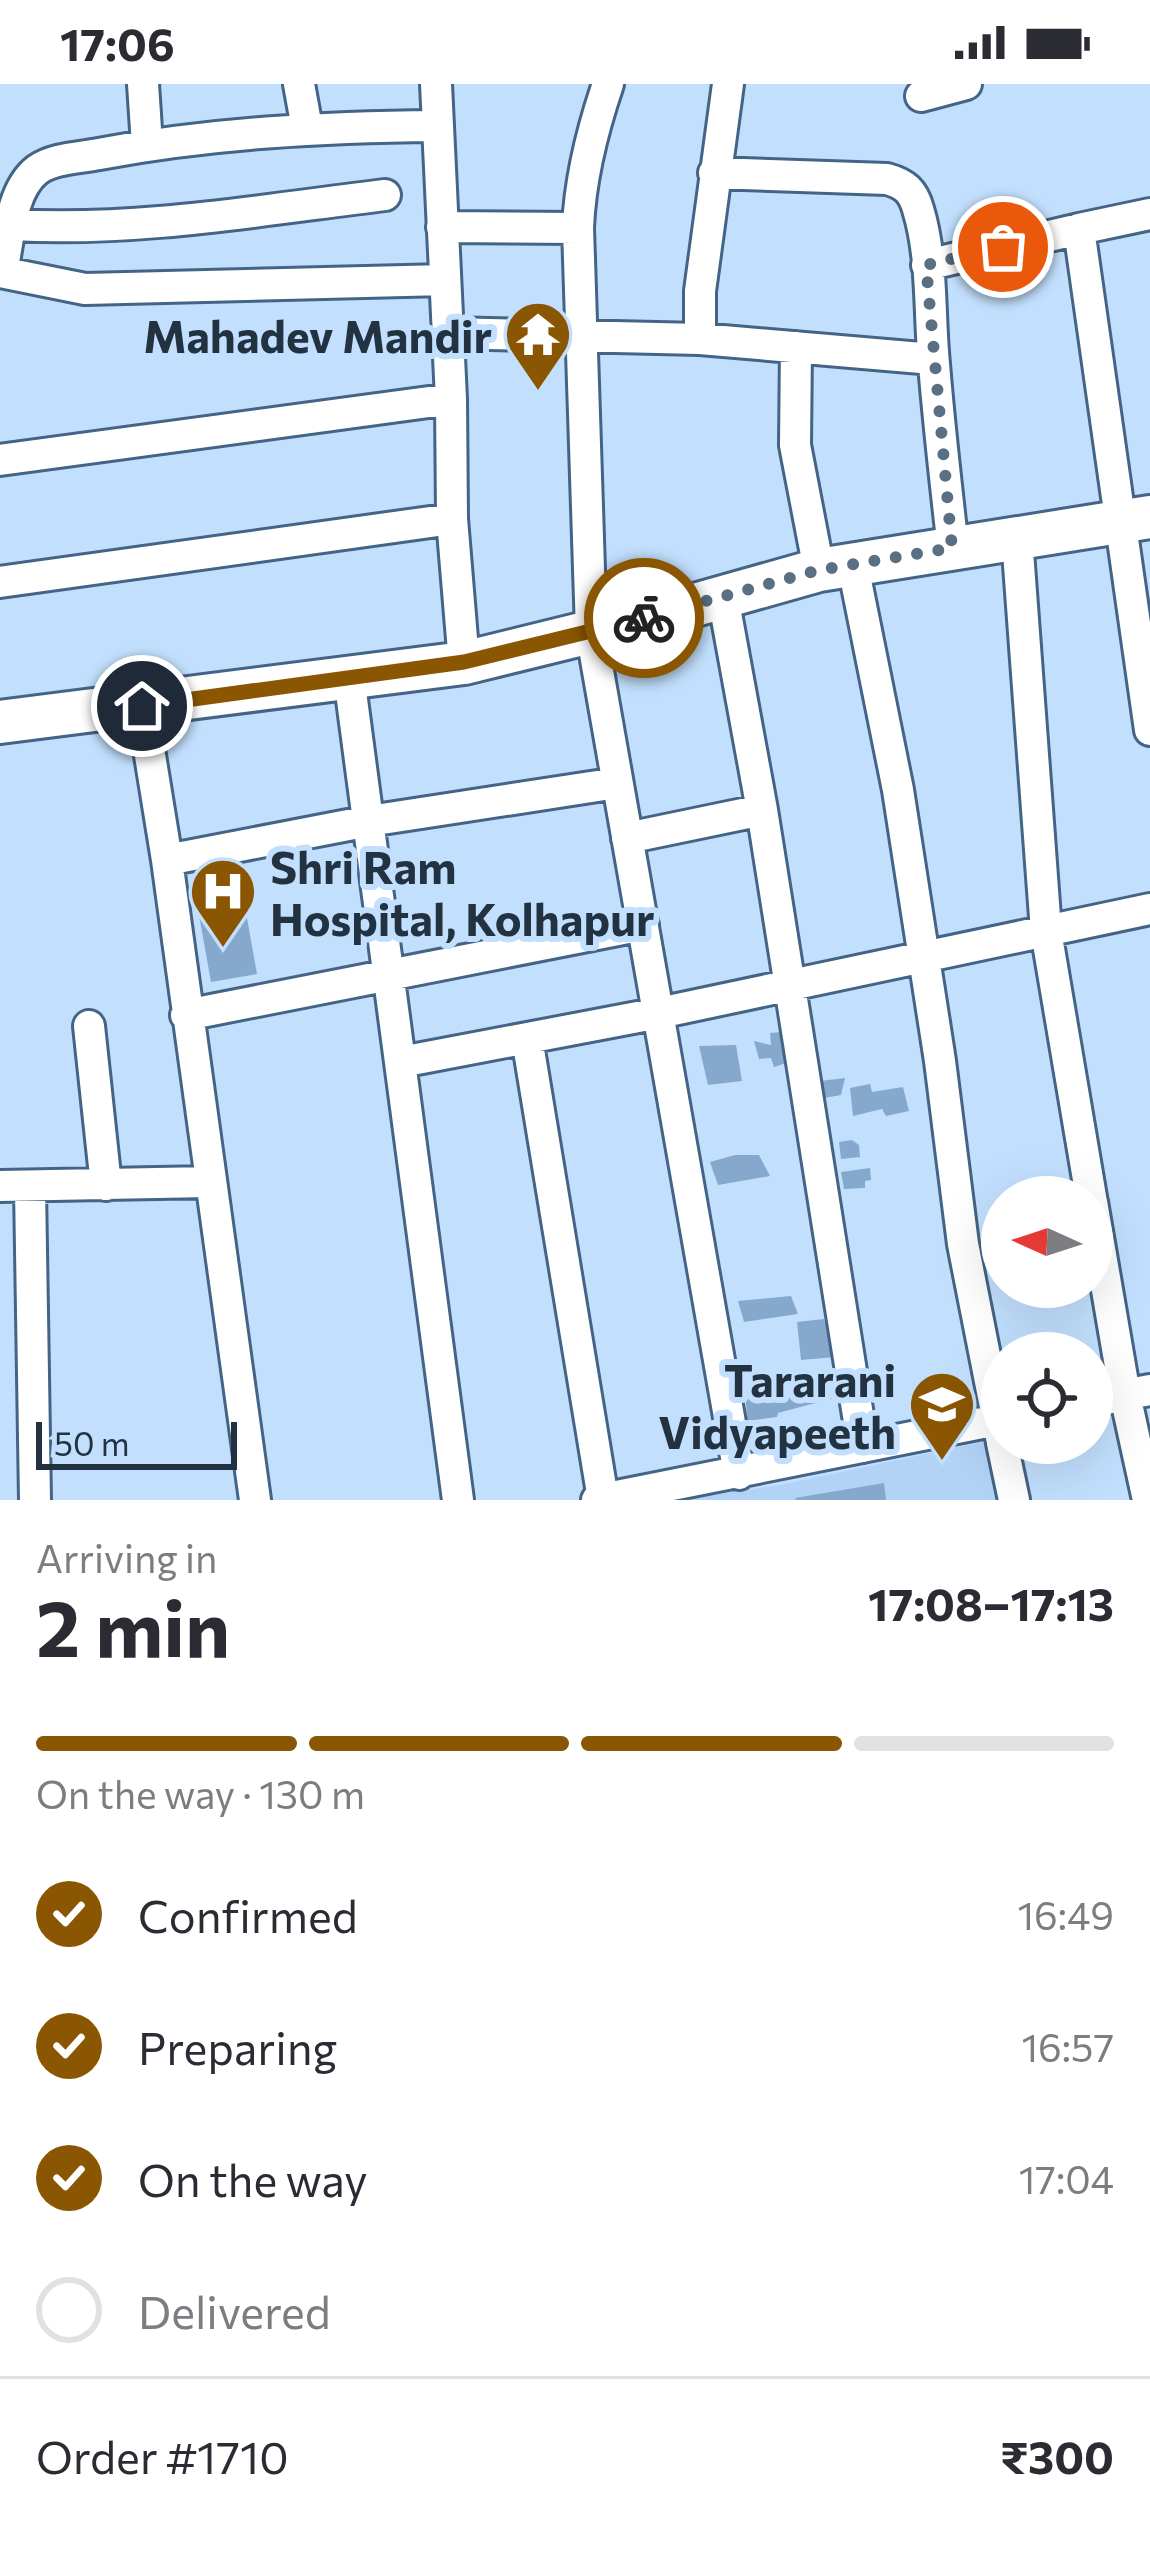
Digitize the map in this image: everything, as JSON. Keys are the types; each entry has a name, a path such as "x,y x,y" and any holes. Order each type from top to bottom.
{"street":[{"path":"143,84 147,145"},
{"path":"299,84 307,128"},
{"path":"436,84 452,519 464,662"},
{"path":"608,84 593,126 578,228 591,631 739,1474"},
{"path":"700,339 700,291 728,84"},
{"path":"921,96 966,84"},
{"path":"437,125 307,128 147,145 50,163 37,170 19,196 1,272 85,289 445,280"},
{"path":"714,173 887,179 904,184 919,210 932,305 952,548"},
{"path":"12,225 77,229 146,225 385,195"},
{"path":"926,265 1150,214"},
{"path":"442,227 578,228"},
{"path":"1079,230 1136,520 1150,730"},
{"path":"447,333 700,339 933,359"},
{"path":"796,347 795,445 836,568 898,790 963,1244 981,1333"},
{"path":"0,460 451,398"},
{"path":"0,582 452,519"},
{"path":"0,722 464,662 836,568 1136,520"},
{"path":"1017,538 1046,932 1088,1176"},
{"path":"723,597 762,810 863,1447"},
{"path":"349,676 458,1500"},
{"path":"142,706 256,1500"},
{"path":"167,860 369,820 617,783"},
{"path":"627,838 762,810"},
{"path":"400,1062 659,1013 1150,909"},
{"path":"186,1015 643,925"},
{"path":"89,1027 106,1185"},
{"path":"526,1038 600,1500 863,1447 981,1433"},
{"path":"35,1500 15,1187 209,1182"},
{"path":"1113,1290 1137,1392 1148,1500"},
{"path":"1007,1464 1014,1500"}],"shaded area":[{"name":"Tararani Vidyapeeth","path":"981,1442 981,1464 997,1464 1005,1500 676,1500 780,1485"}],"building":[{"path":"240,879 257,974 211,982 194,887"},
{"path":"782,1032 786,1063 774,1067 771,1058 759,1059 754,1041 771,1045 770,1033"},
{"path":"736,1045 742,1081 708,1085 699,1046"},
{"path":"845,1078 841,1095 813,1100 812,1082"},
{"path":"870,1084 872,1092 903,1087 909,1111 886,1116 882,1109 853,1116 850,1088"},
{"path":"852,1140 859,1145 860,1157 841,1159 839,1142"},
{"path":"759,1155 770,1176 718,1185 710,1162"},
{"path":"870,1168 871,1180 865,1181 865,1188 844,1189 841,1172"},
{"path":"791,1296 798,1314 744,1322 738,1301"},
{"path":"824,1319 835,1357 801,1360 797,1322"},
{"path":"828,1369 834,1398 777,1417 747,1421 745,1388 785,1379 787,1374"},
{"path":"884,1483 886,1500 795,1498"}],"way so far":[{"path":"644,618 819,570 952,548 926,265 1003,247"}],"place":[{"name":"Mahadev Mandir","path":"538,393"},
{"name":"Shri Ram Hospital, Kolhapur","path":"223,950"},
{"name":"Tararani Vidyapeeth","path":"942,1463"}],"route":[{"path":"142,706 464,662 644,618"}]}
